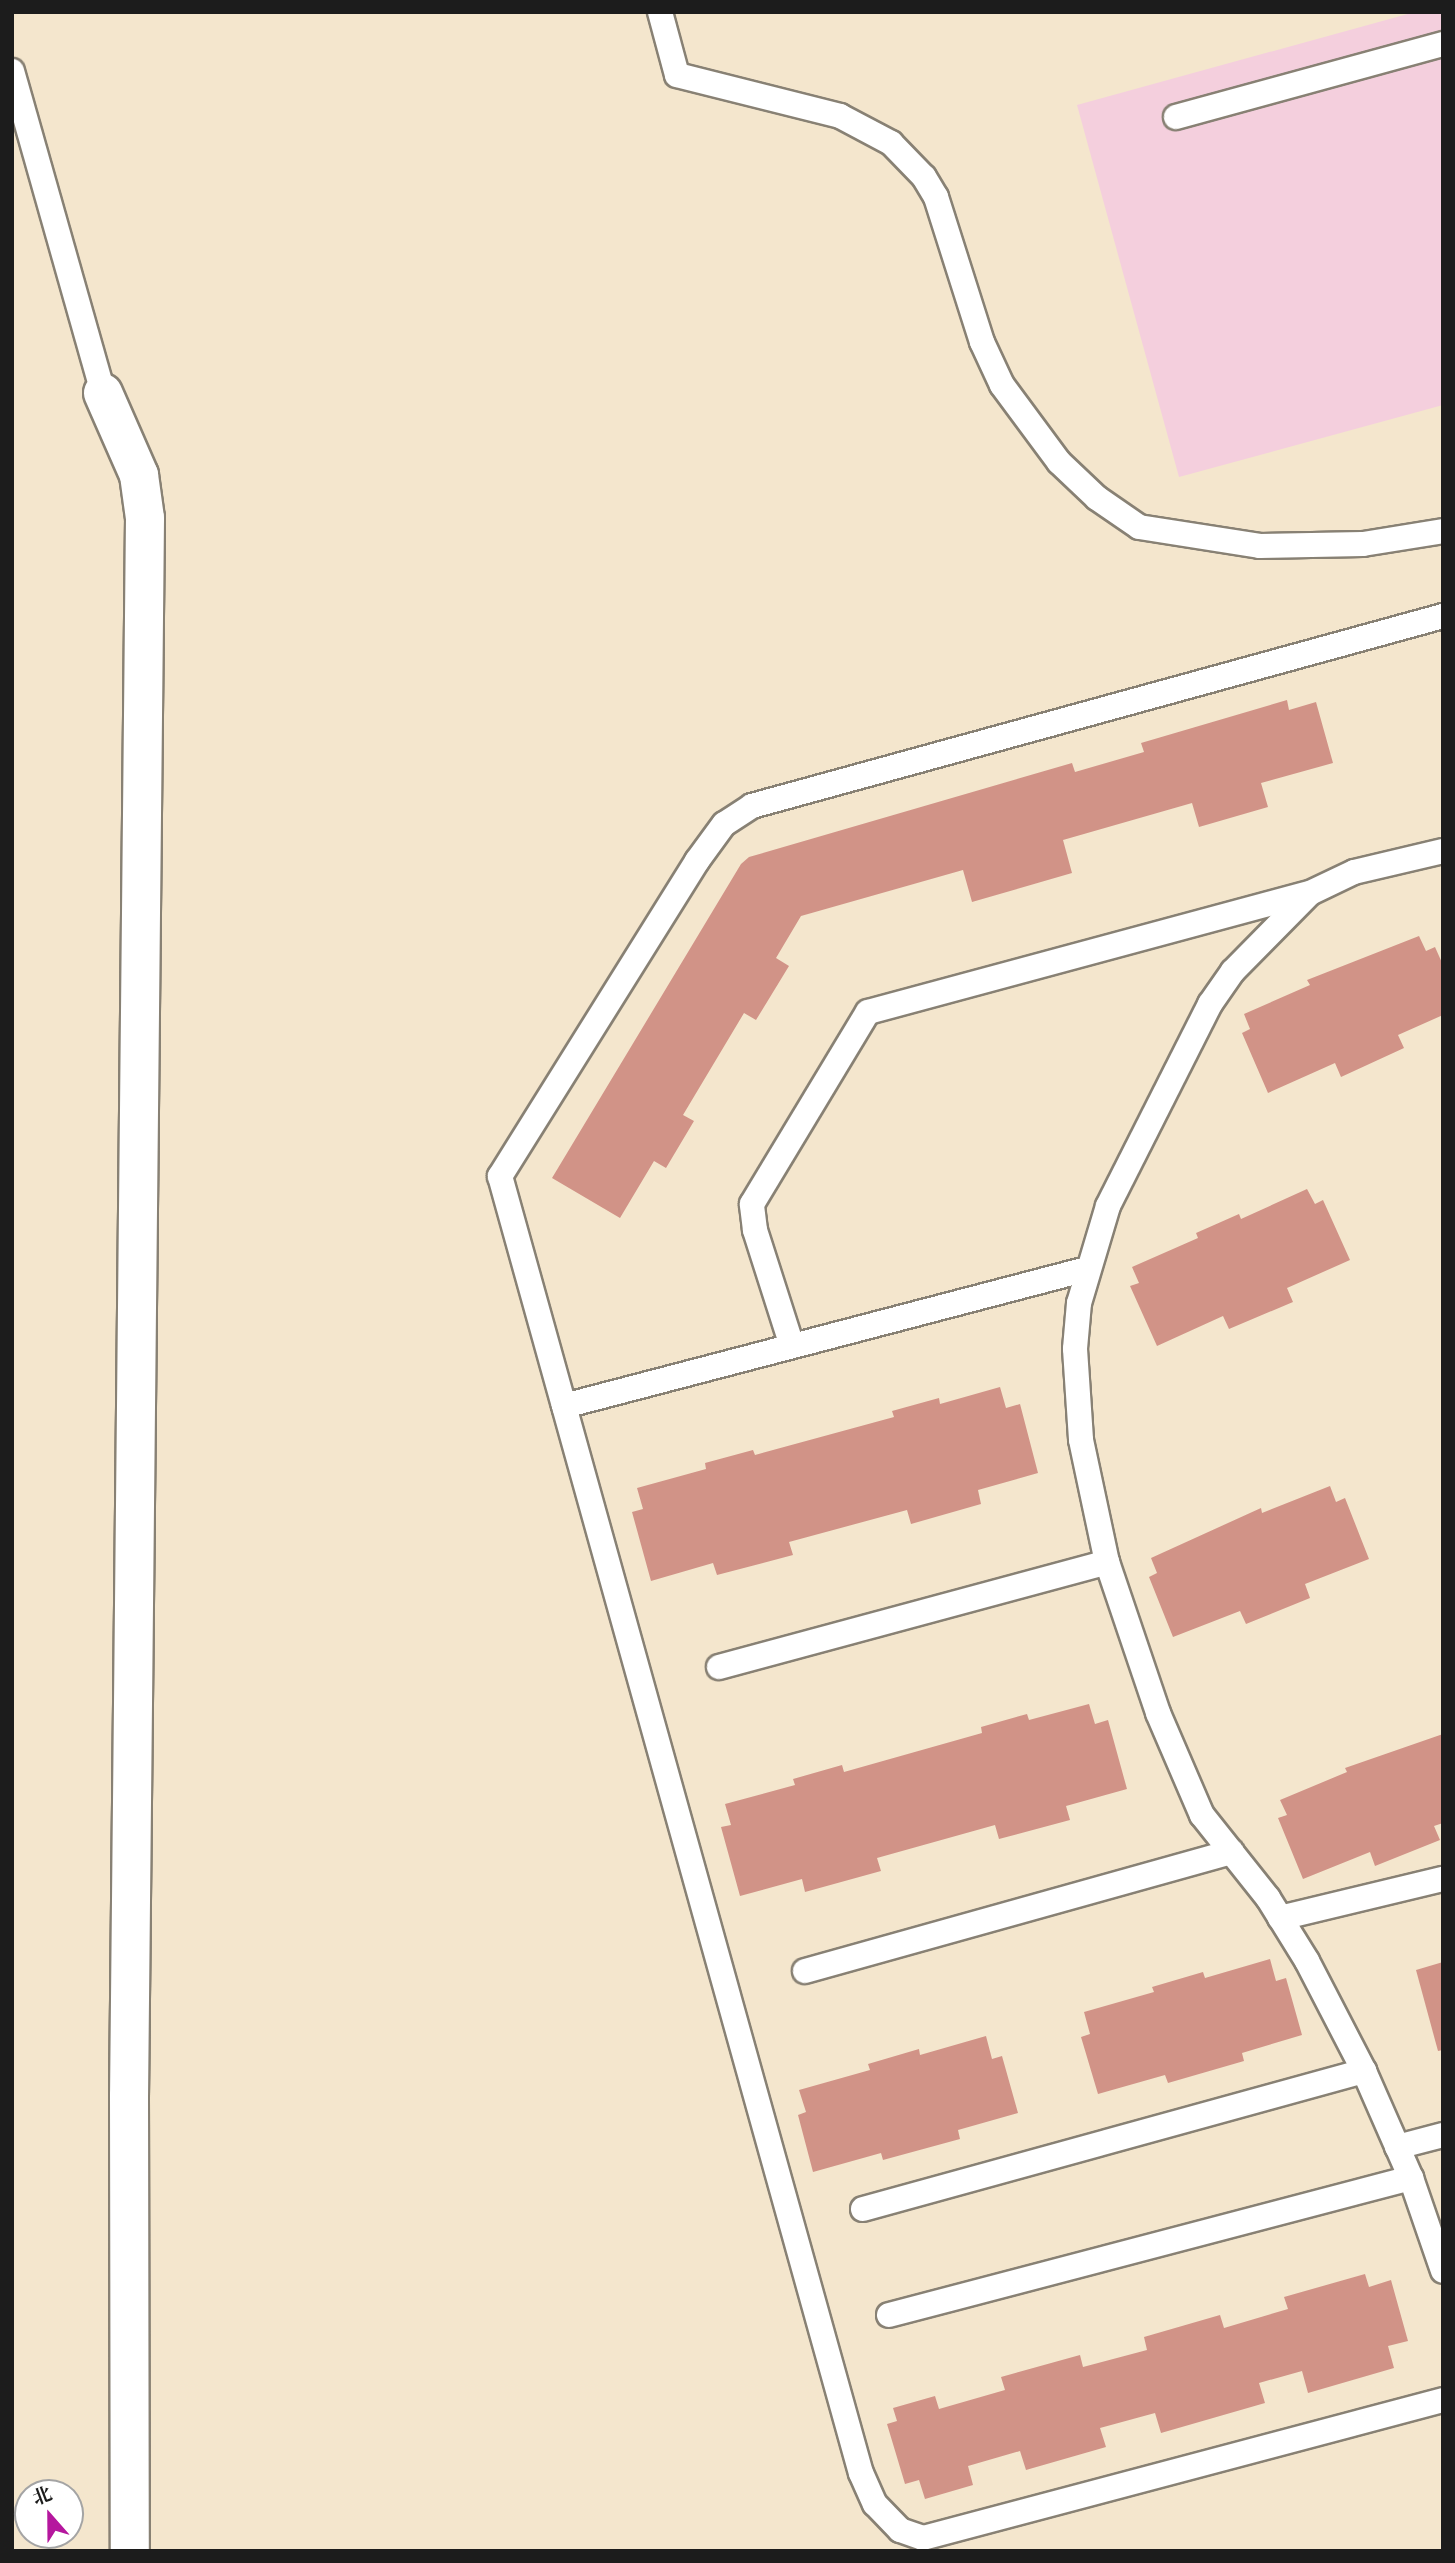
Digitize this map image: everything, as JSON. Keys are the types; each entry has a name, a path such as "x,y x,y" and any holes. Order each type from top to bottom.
{"street":[{"path":"103,393 139,475 145,545 129,2096 130,2551"}],"lane":[{"path":"660,12 677,75 840,116 891,143 924,177 936,197 982,342 1002,385 1059,462 1097,498 1139,527 1260,546 1363,544 1443,531"},
{"path":"1176,117 1443,44"},
{"path":"12,71 103,393"},
{"path":"1443,616 752,806 724,824 500,1176 861,2473 887,2518 901,2530 923,2538 1443,2400"},
{"path":"792,1346 755,1230 752,1204 868,1012 1310,893 1353,872 1443,851"},
{"path":"1310,893 1259,940 1210,1004 1108,1206 1087,1269 1075,1349 1075,1395 1107,1562 1163,1726 1202,1815 1280,1918 1364,2071 1411,2178 1443,2271"},
{"path":"564,1406 1087,1269"},
{"path":"719,1667 1107,1562"},
{"path":"805,1971 1232,1852"},
{"path":"1280,1918 1443,1879"},
{"path":"863,2209 1364,2071"},
{"path":"1397,2147 1443,2135"},
{"path":"889,2315 1411,2178"}],"shaded area":[{"path":"1415,12 1443,12 1443,405 1179,477 1077,105"}],"building":[{"path":"1287,700 1289,710 1316,702 1333,763 1261,783 1268,807 1199,827 1192,803 1063,840 1072,873 972,902 963,870 801,916 776,958 789,966 756,1020 744,1013 683,1115 694,1121 666,1168 654,1161 620,1218 552,1178 741,864 749,857 1072,763 1075,772 1144,752 1141,743"},
{"path":"1419,936 1426,951 1435,947 1443,965 1443,1015 1398,1035 1404,1048 1341,1077 1335,1063 1268,1093 1242,1033 1250,1029 1244,1014 1310,985 1307,980"},
{"path":"1307,1189 1315,1204 1323,1200 1350,1260 1287,1288 1293,1302 1229,1329 1223,1316 1157,1346 1130,1286 1139,1283 1132,1267 1198,1238 1196,1233 1239,1214 1241,1219"},
{"path":"1000,1387 1006,1408 1020,1404 1038,1473 978,1490 981,1504 911,1524 907,1510 789,1542 793,1555 717,1575 713,1563 651,1581 632,1512 643,1509 637,1488 706,1469 705,1463 753,1450 755,1455 894,1417 892,1411 939,1398 940,1404"},
{"path":"1330,1486 1336,1502 1345,1498 1369,1559 1305,1584 1310,1598 1246,1624 1240,1611 1173,1637 1149,1577 1157,1573 1151,1558 1261,1508 1262,1513"},
{"path":"1089,1704 1095,1724 1108,1720 1127,1789 1066,1806 1070,1820 999,1839 995,1825 877,1858 881,1871 805,1892 802,1879 740,1896 721,1827 731,1825 725,1804 795,1785 793,1779 842,1765 844,1772 982,1733 981,1727 1027,1714 1029,1720"},
{"path":"1443,1734 1443,1823 1434,1826 1440,1840 1375,1866 1370,1852 1303,1879 1278,1818 1287,1815 1280,1800 1347,1772 1345,1768"},
{"path":"1270,1959 1276,1981 1286,1978 1302,2035 1242,2053 1244,2061 1168,2083 1165,2075 1098,2094 1081,2037 1090,2034 1084,2012 1154,1992 1152,1987 1203,1972 1205,1978"},
{"path":"1443,1962 1443,2050 1438,2051 1416,1970"},
{"path":"986,2036 992,2059 1002,2056 1018,2113 958,2130 960,2139 883,2160 881,2153 813,2172 798,2115 806,2112 799,2090 870,2070 868,2064 919,2049 920,2055"},
{"path":"1365,2274 1369,2287 1391,2280 1408,2341 1388,2346 1394,2368 1308,2393 1302,2371 1259,2383 1265,2403 1161,2433 1155,2413 1100,2428 1106,2447 1026,2470 1020,2451 968,2466 973,2485 925,2499 919,2480 905,2484 887,2424 897,2421 893,2408 935,2396 939,2409 1005,2390 1001,2377 1080,2355 1083,2367 1147,2350 1144,2337 1220,2315 1224,2328 1288,2309 1284,2297"}]}
